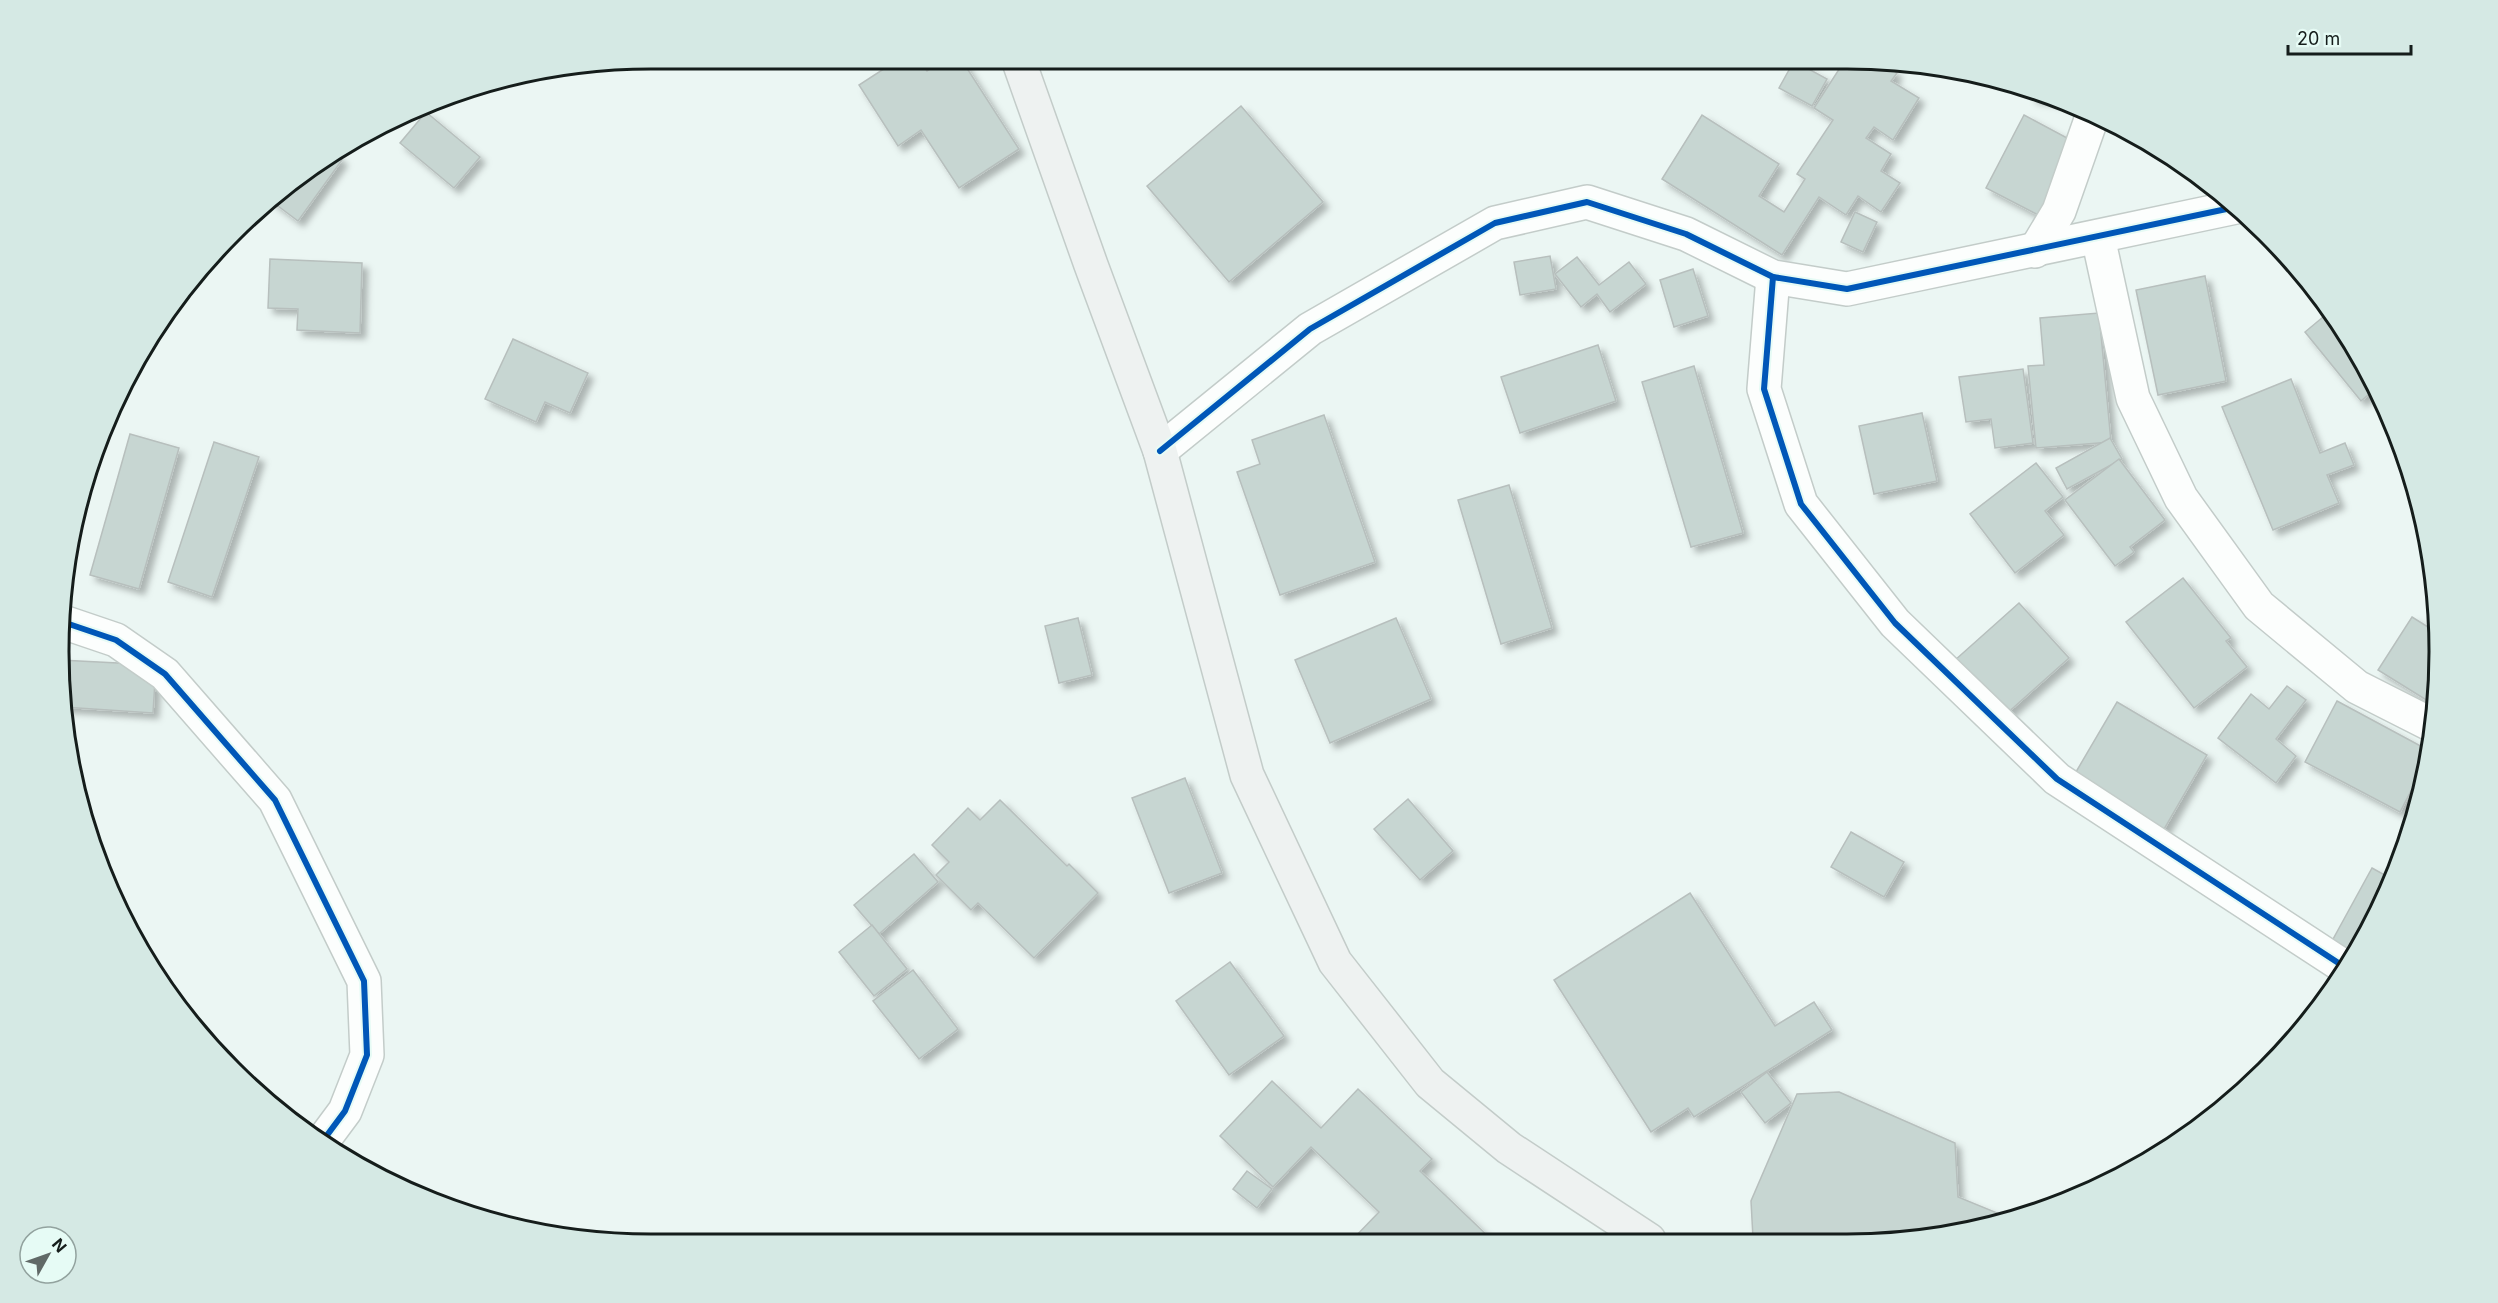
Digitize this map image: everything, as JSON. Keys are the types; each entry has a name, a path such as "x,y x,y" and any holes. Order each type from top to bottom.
{"main road":[{"path":"1022,69 1160,451 1247,775 1335,962 1430,1083 1509,1148 1639,1234"}],"street":[{"path":"2036,251 2059,211 2090,123"},
{"path":"1160,451 1310,329 1495,223 1587,202 1686,234 1773,277 1847,290 2225,209"},
{"path":"2098,237 2133,398 2181,498 2259,606 2357,687 2425,721"},
{"path":"1773,277 1764,389 1801,504 1895,623 2057,779 2338,963"},
{"path":"70,624 116,640 165,674 274,800 364,981 368,1055 345,1111 327,1135"}],"building":[{"path":"884,69 926,69 927,71 930,69 967,69 1019,149 959,188 921,130 898,146 859,85"},
{"path":"1790,69 1809,69 1827,79 1812,106 1779,88"},
{"path":"1839,69 1894,71 1897,73 1891,81 1919,98 1893,140 1874,127 1866,138 1891,154 1881,171 1900,183 1881,212 1858,196 1846,215 1819,197 1782,255 1662,179 1702,115 1779,164 1759,196 1784,212 1805,179 1797,174 1833,120 1814,108"},
{"path":"1241,106 1323,202 1229,282 1147,186"},
{"path":"428,114 480,157 454,188 400,143 423,116"},
{"path":"2024,115 2084,147 2046,219 1986,188"},
{"path":"341,159 342,160 298,221 277,205"},
{"path":"1855,212 1877,222 1863,252 1841,242"},
{"path":"1550,256 1556,289 1520,295 1514,262"},
{"path":"1577,257 1599,285 1629,262 1646,284 1610,312 1597,294 1581,307 1555,274"},
{"path":"270,259 362,263 360,333 297,330 298,309 268,308"},
{"path":"1693,269 1708,316 1674,327 1660,280"},
{"path":"2205,276 2226,381 2158,395 2136,290"},
{"path":"2099,313 2111,442 2036,448 2028,366 2044,365 2040,318"},
{"path":"2323,317 2351,360 2369,394 2361,401 2305,332"},
{"path":"513,339 588,373 570,413 545,402 536,422 485,399"},
{"path":"1598,345 1616,401 1520,433 1501,377"},
{"path":"1694,366 1743,533 1691,547 1642,382"},
{"path":"2023,369 2033,443 1995,448 1991,419 1966,422 1959,377"},
{"path":"2291,379 2320,453 2345,443 2354,465 2327,475 2339,503 2273,530 2222,407"},
{"path":"1922,413 1937,481 1874,494 1859,426"},
{"path":"1324,415 1375,562 1280,595 1237,472 1260,464 1252,440"},
{"path":"130,434 179,448 139,589 90,575"},
{"path":"2110,438 2122,459 2067,489 2056,468"},
{"path":"214,442 259,457 212,597 168,582"},
{"path":"2119,459 2165,520 2130,547 2134,552 2115,566 2065,500"},
{"path":"2036,463 2063,497 2045,511 2064,535 2015,573 1970,514"},
{"path":"1509,485 1552,628 1501,644 1458,500"},
{"path":"2183,578 2231,638 2226,641 2247,667 2194,708 2126,622"},
{"path":"2019,603 2069,658 2004,716 1954,661"},
{"path":"2412,617 2428,627 2427,700 2378,670"},
{"path":"1078,618 1092,675 1059,683 1045,626"},
{"path":"1396,618 1431,699 1330,743 1295,660"},
{"path":"69,660 156,665 153,713 72,708"},
{"path":"2287,686 2306,700 2276,739 2296,756 2276,783 2218,738 2251,694 2269,709"},
{"path":"2337,701 2421,746 2412,788 2400,812 2305,762"},
{"path":"2117,702 2207,755 2163,831 2073,777"},
{"path":"1185,778 1222,873 1169,893 1132,798"},
{"path":"1408,799 1453,851 1420,880 1374,829"},
{"path":"1000,800 1098,893 1034,958 978,903 971,910 936,875 949,862 932,845 968,808 980,820"},
{"path":"1851,832 1904,862 1884,897 1831,867"},
{"path":"914,854 938,882 879,934 854,905"},
{"path":"2372,868 2385,875 2347,950 2332,941"},
{"path":"1690,893 1775,1026 1814,1002 1832,1030 1694,1117 1688,1108 1651,1132 1554,980"},
{"path":"872,925 907,969 874,996 839,952"},
{"path":"1230,962 1284,1036 1229,1075 1176,1001"},
{"path":"913,970 958,1029 919,1059 873,1001"},
{"path":"1767,1072 1791,1103 1765,1123 1741,1092"},
{"path":"1272,1081 1321,1128 1358,1089 1432,1159 1420,1171 1486,1234 1358,1234 1379,1212 1311,1147 1273,1187 1220,1136"},
{"path":"1839,1092 1955,1143 1958,1197 1999,1214 1960,1223 1885,1233 1753,1234 1751,1201 1797,1094"},
{"path":"1247,1171 1272,1189 1257,1208 1233,1189"}],"cycle path":[{"path":"1160,451 1310,329 1495,223 1587,202 1686,234 1773,277 1847,289 2225,209"},
{"path":"1773,277 1764,389 1801,504 1895,623 2057,779 2338,963"},
{"path":"70,624 116,640 165,674 275,800 364,981 367,1055 345,1111 327,1135"}]}
